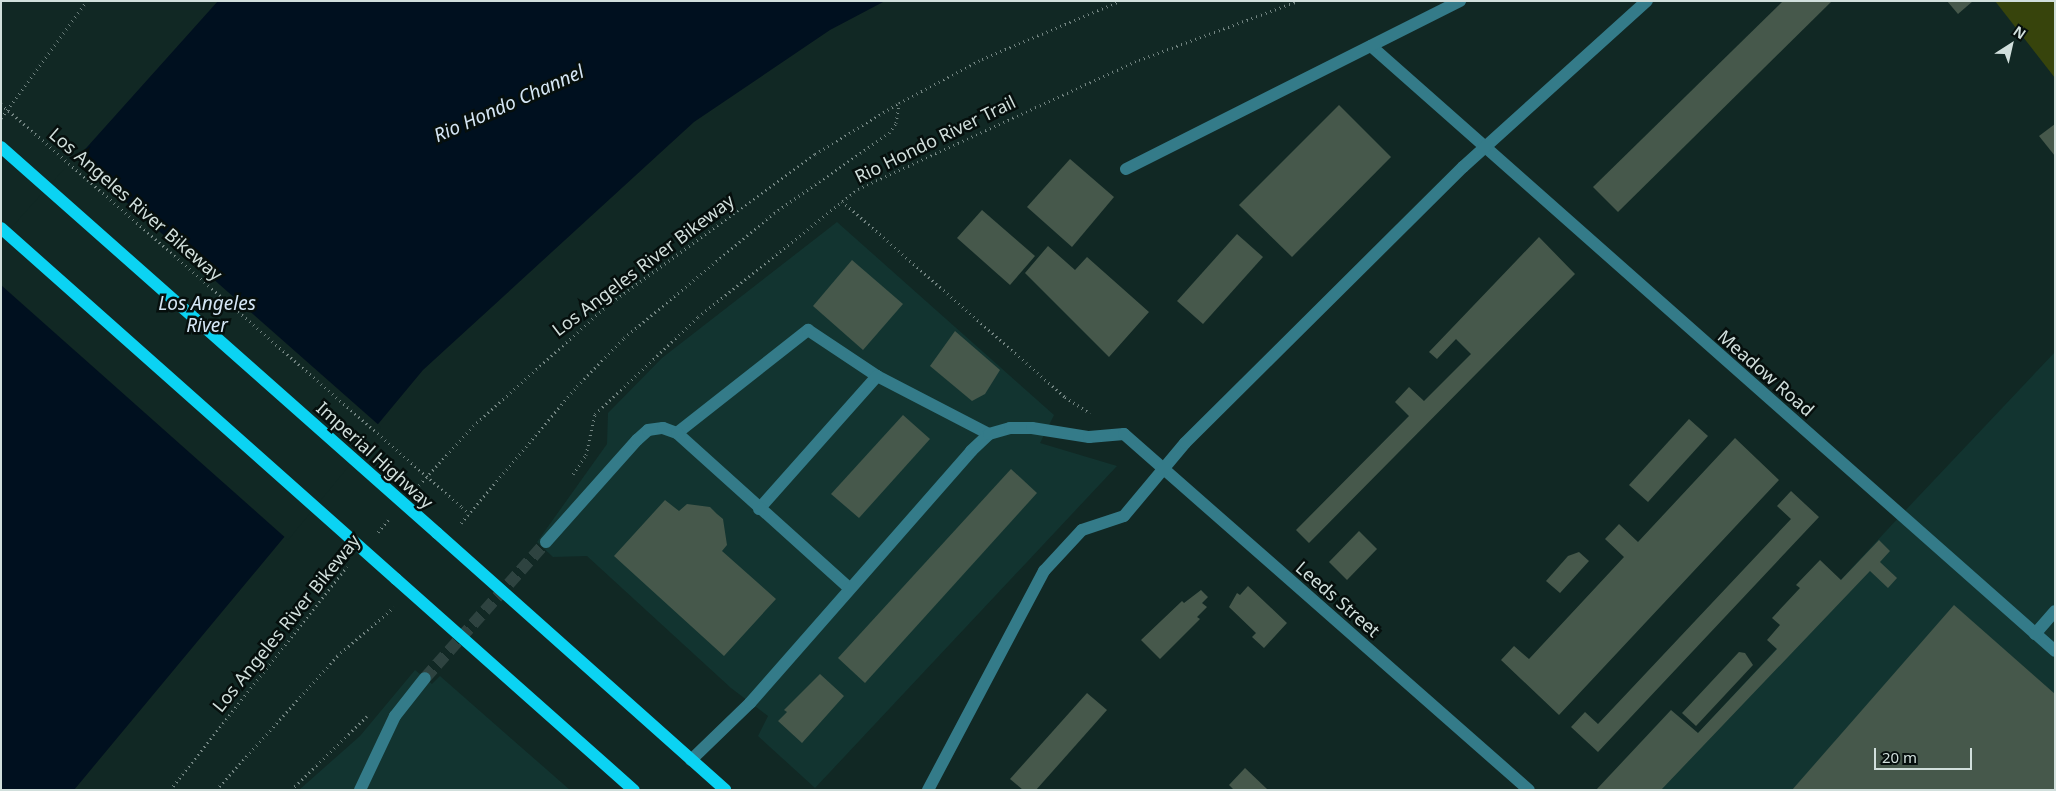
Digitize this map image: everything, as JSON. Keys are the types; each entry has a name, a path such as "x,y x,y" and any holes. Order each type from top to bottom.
{"main road":[{"name":"Imperial Highway","path":"1,147 725,790"},
{"path":"1,228 634,790"}],"street":[{"path":"1126,169 1460,1"},
{"path":"928,790 1044,571 1082,530 1124,516 1192,436 1484,148 1647,1"},
{"name":"Meadow Road","path":"1371,46 1454,122 2055,651"},
{"path":"677,433 808,330 877,376 988,434"},
{"path":"759,509 877,376"},
{"path":"546,542 648,430 663,428 677,433 759,509 849,588"},
{"path":"691,760 750,703 849,588 988,434 1010,428 1089,436 1124,434"},
{"name":"Leeds Street","path":"1124,434 1529,790"},
{"path":"2035,634 2055,611"},
{"path":"360,790 395,716 425,678"}],"path":[{"path":"1,118 88,1"},
{"name":"Los Angeles River Bikeway","path":"413,492 480,419 608,305 815,154 899,103 982,59 1120,1"},
{"name":"Rio Hondo River Trail","path":"1124,434 1065,397 842,201 882,177 933,157 1046,100 1140,60 1298,1"},
{"path":"441,537 469,514 577,386 624,338 774,213 889,133 896,123 899,103"},
{"name":"Los Angeles River Bikeway","path":"1,104 469,514"},
{"path":"569,479 586,455 595,414 698,317 842,201"},
{"name":"Los Angeles River Bikeway","path":"374,536 393,514"},
{"name":"Los Angeles River Bikeway","path":"170,790 355,558"},
{"path":"216,790 337,656 411,592"},
{"path":"291,790 373,710"}],"shaded area":[{"path":"837,222 1054,415 1040,443 1117,466 815,788 758,736 768,716 731,688 587,556 553,557 537,542 607,444 608,413 662,358"},
{"path":"2055,352 2055,790 1645,790 1901,515"},
{"path":"415,670 432,684 440,676 570,790 299,790 360,736"}],"green space":[{"path":"1995,1 2055,1 2055,78"}],"water":[{"name":"Los Angeles River","path":"218,1 885,1 830,30 694,122 423,370 74,790 1,790 1,243"}],"pier":[{"path":"75,157 381,427 288,540 1,285 1,239"}],"building":[{"path":"1783,1 1832,1 1618,212 1593,187"},
{"path":"1947,1 1973,1 1958,14"},
{"path":"1339,105 1391,157 1292,257 1239,205"},
{"path":"2055,124 2055,156 2039,136"},
{"path":"1070,159 1114,197 1072,247 1027,207"},
{"path":"982,210 1035,256 1010,285 957,238"},
{"path":"1237,234 1263,257 1203,324 1177,301"},
{"path":"1539,237 1575,274 1309,543 1296,530 1409,416 1395,402 1409,387 1424,401 1471,354 1456,339 1437,359 1429,352"},
{"path":"1048,246 1075,270 1087,257 1149,312 1109,357 1025,273"},
{"path":"852,260 903,304 863,350 813,306"},
{"path":"955,331 1000,370 985,394 972,401 930,366"},
{"path":"903,415 930,439 859,518 831,494"},
{"path":"1689,419 1708,436 1648,502 1629,485"},
{"path":"1735,438 1779,480 1559,715 1501,660 1514,646 1529,659 1624,557 1605,539 1619,524 1638,542"},
{"path":"1011,469 1037,493 865,683 838,658"},
{"path":"1791,491 1819,517 1598,752 1571,727 1585,712 1598,724 1791,519 1777,506"},
{"path":"665,500 679,511 687,504 710,507 723,519 727,545 722,551 776,599 724,656 614,556"},
{"path":"1359,531 1377,549 1347,580 1329,562"},
{"path":"1879,540 1890,551 1880,562 1897,578 1888,588 1870,571 1661,790 1596,790 1671,710 1698,733 1777,649 1767,640 1780,625 1772,618 1800,588 1796,585 1820,560 1841,580"},
{"path":"1579,552 1589,561 1560,593 1546,581 1568,556"},
{"path":"1248,586 1287,623 1264,648 1252,637 1256,633 1229,607 1237,593 1240,595"},
{"path":"1201,590 1208,597 1202,603 1207,607 1197,617 1200,619 1160,659 1141,640 1182,601 1184,603"},
{"path":"1954,605 2055,694 2055,790 1792,790"},
{"path":"1739,652 1745,653 1753,665 1696,726 1682,713"},
{"path":"820,674 844,696 802,743 778,721 787,712 784,710"},
{"path":"1087,693 1107,710 1036,790 1023,790 1010,779"},
{"path":"1245,768 1266,790 1234,790 1229,785"}],"tunnel":[{"path":"425,678 546,542"}],"water label":[{"name":"Rio Hondo Channel","path":"509,104"}]}
